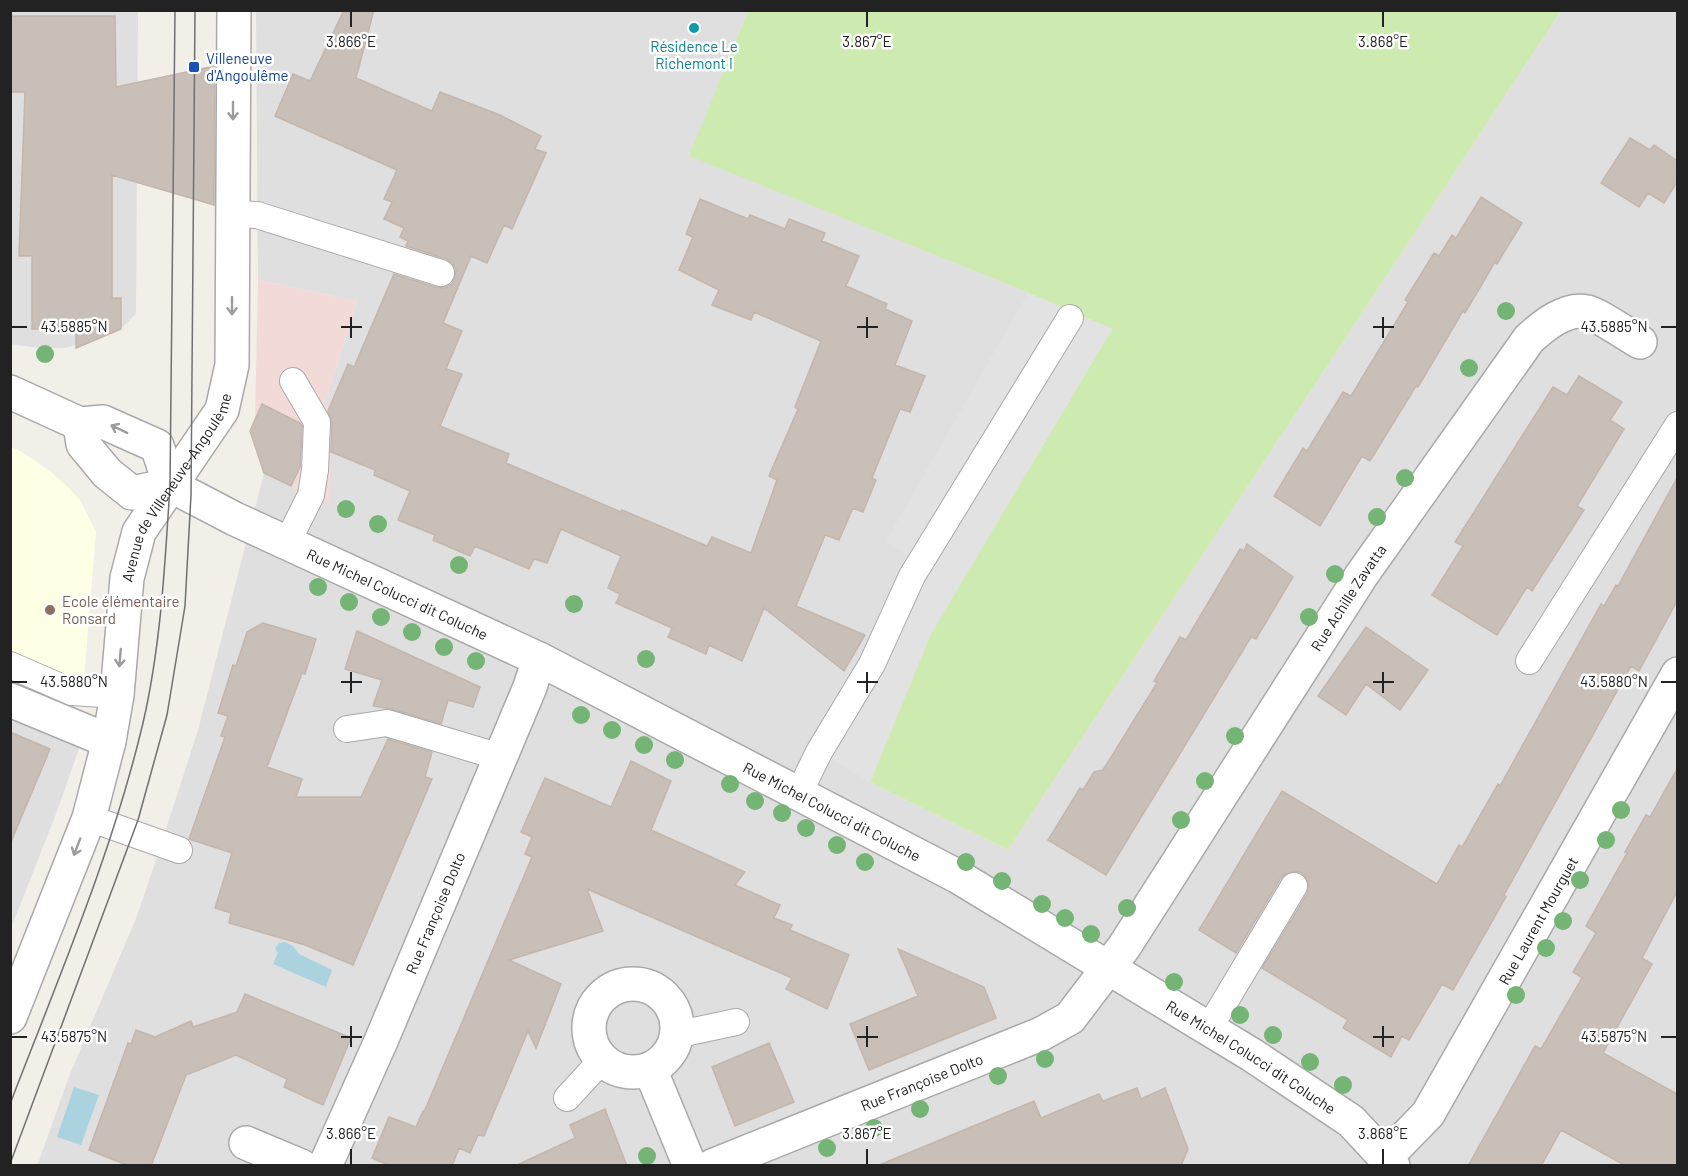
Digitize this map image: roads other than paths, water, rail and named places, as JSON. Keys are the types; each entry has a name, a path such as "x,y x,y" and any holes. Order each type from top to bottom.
{"street":[{"name":"Avenue de Villeneuve-Angoulème","path":"10,1017 89,818 109,741 117,695 126,578 139,532 222,410 232,366 234,10"},
{"name":"Rue Achille Zavatta","path":"1109,967 1135,930 1360,576 1529,339 1543,326 1566,314 1587,312 1640,342"},
{"path":"10,392 80,424 103,422 158,446 170,485 132,492 107,473 83,444 80,424"},
{"name":"Rue Michel Colucci dit Coluche","path":"170,485 235,519 539,659 957,876 1209,1028 1351,1121 1389,1162"},
{"name":"Rue Françoise Dolto","path":"325,1166 381,1041 530,687 539,659"},
{"name":"Rue Laurent Mourguet","path":"1389,1162 1428,1114 1667,720 1677,674"},
{"path":"10,700 109,741"},
{"name":"Rue Françoise Dolto","path":"712,1166 1041,1034 1070,1018 1109,967"},
{"path":"632,984 649,987 664,997 673,1011 677,1028 675,1035 674,1045 664,1060 650,1069 633,1072 616,1070 602,1060 592,1045 588,1028 591,1011 601,997 616,987 632,984"},
{"path":"650,1069 690,1166"},
{"path":"246,1143 301,1166"}],"lane":[{"path":"233,214 256,215 441,273"},
{"path":"799,793 863,659 1070,318"},
{"path":"287,543 311,495 315,470 317,422 293,381"},
{"path":"1529,661 1677,425"},
{"path":"10,665 72,692 117,695"},
{"path":"347,729 387,723 500,757"},
{"path":"89,818 179,849"},
{"path":"1209,1028 1294,886"},
{"path":"675,1035 736,1022"},
{"path":"567,1098 602,1060"}],"water":[{"path":"285,942 293,946 299,954 332,970 326,987 273,964 278,953 275,948 279,943"},
{"path":"74,1087 99,1095 81,1145 57,1137"}],"tram line":[{"path":"10,1104 83,916 116,820 143,723 154,664 170,485 175,10"},
{"path":"10,1164 138,820 167,715 185,606 191,495 195,10"}],"place":[{"name":"Résidence Le Richemont I","path":"694,28"},
{"name":"Villeneuve d'Angoulême","path":"194,67"},
{"name":"Ecole élémentaire Ronsard","path":"50,610"}]}
